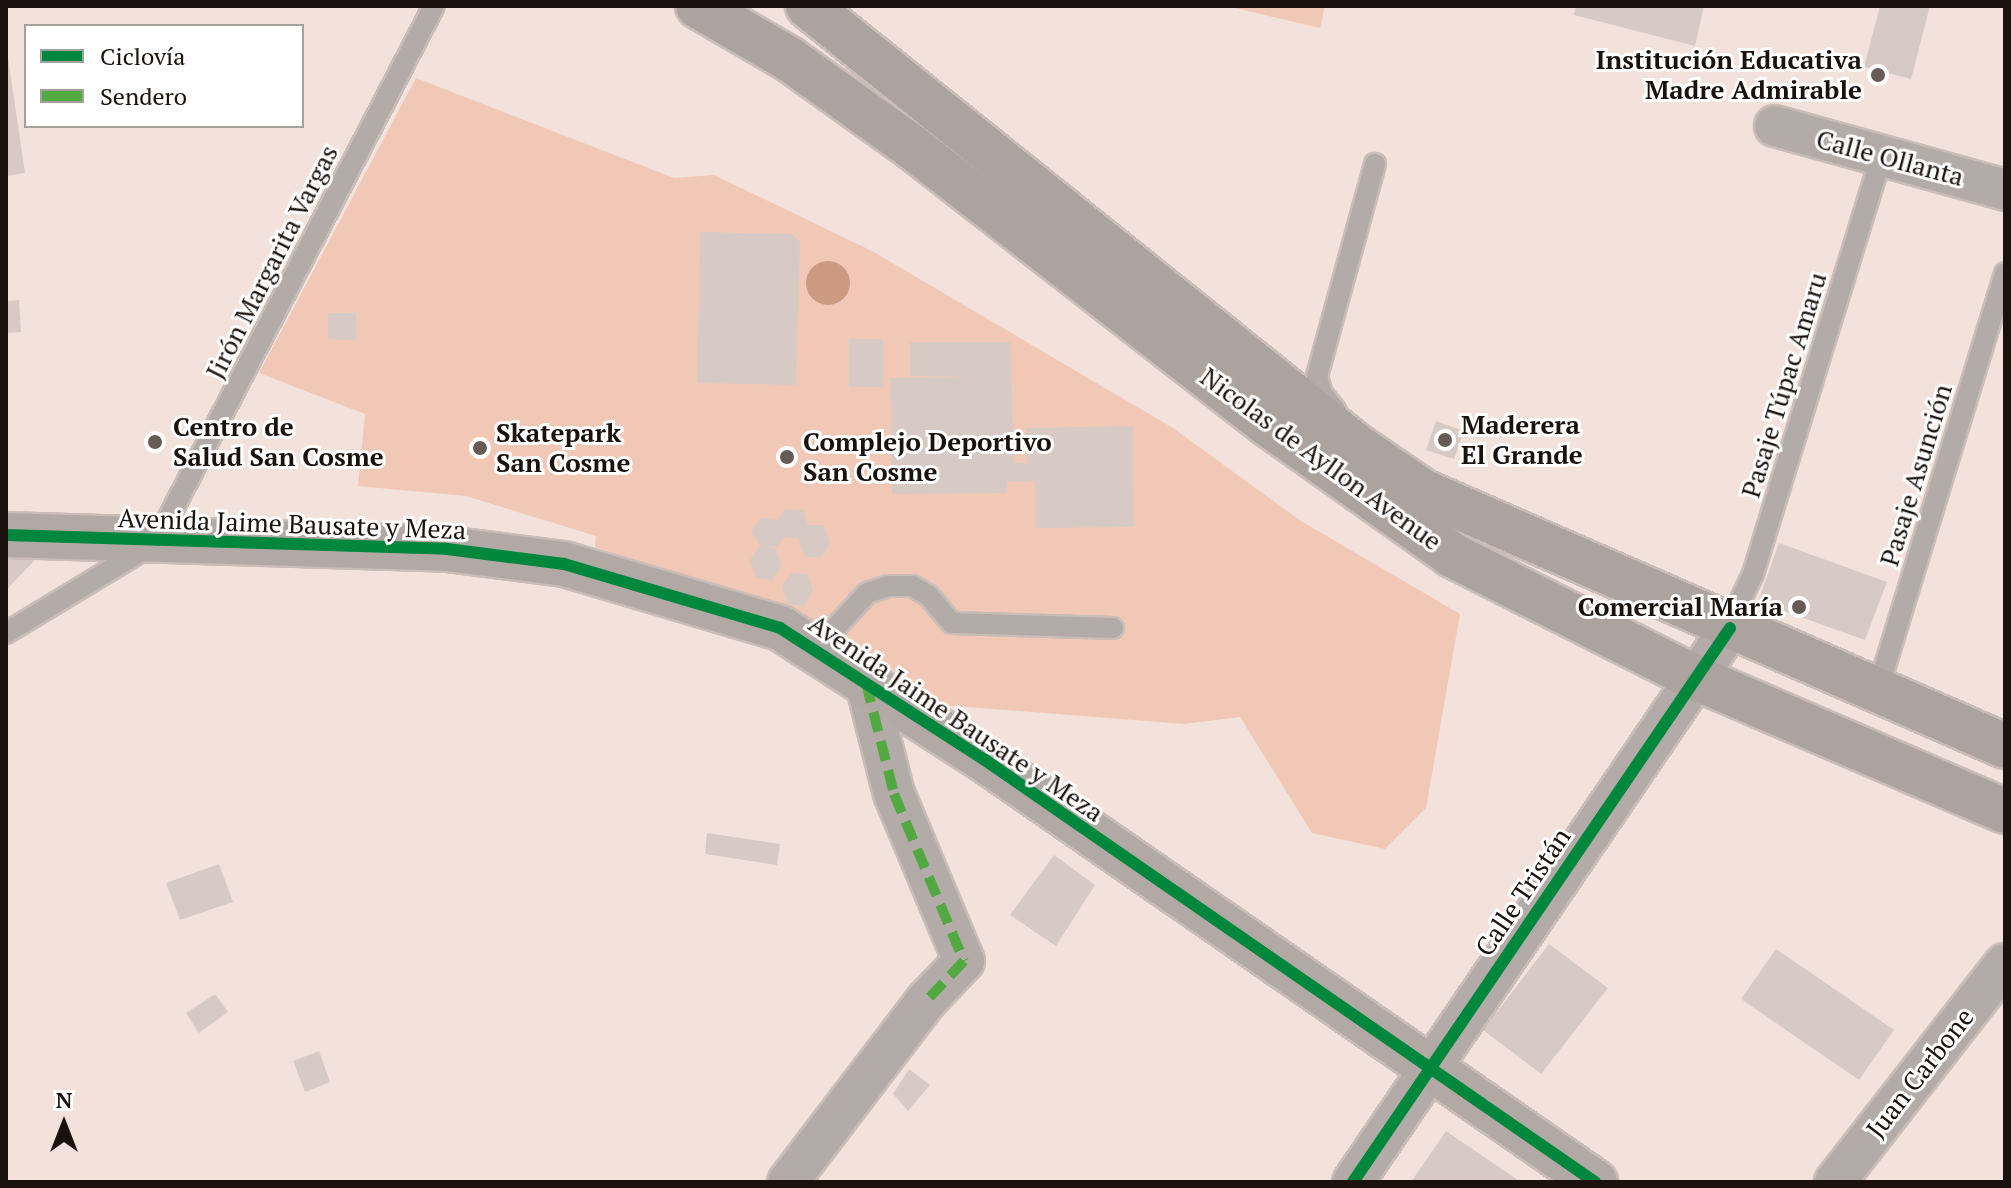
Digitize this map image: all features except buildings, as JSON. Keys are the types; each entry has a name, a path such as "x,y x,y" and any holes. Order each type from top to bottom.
{"main road":[{"name":"Nicolas de Ayllon Avenue","path":"698,6 789,59 912,147 1268,424 1452,555 1696,678 2005,811"},
{"name":"Nicolas de Ayllon Avenue","path":"808,6 1355,445 1424,492 2005,746"}],"street":[{"name":"Calle Ollanta","path":"1775,126 2005,190"},
{"name":"Avenida Jaime Bausate y Meza","path":"6,535 447,549 564,564 780,628 866,683 1595,1182"},
{"name":"Calle Tristán","path":"1353,1182 1730,628"},
{"path":"788,1182 926,1001 964,961 894,794 866,683"},
{"name":"Juan Carbone","path":"1835,1182 2005,964"}],"lane":[{"name":"Jirón Margarita Vargas","path":"156,542 434,6"},
{"name":"Pasaje Túpac Amaru","path":"1730,628 1753,574 1882,155"},
{"path":"1375,164 1317,376 1333,408 1367,439 1422,475 1711,604 1730,628"},
{"name":"Pasaje Asunción","path":"1877,692 2005,273"},
{"path":"6,633 156,542"},
{"path":"815,650 867,593 888,586 912,586 929,596 952,623 1113,628"}],"shaded area":[{"path":"1227,6 1325,6 1320,28"},
{"name":"Complejo Deportivo San Cosme","path":"416,78 674,178 714,175 872,251 1173,428 1301,521 1460,614 1426,808 1385,849 1312,833 1240,717 1184,724 941,705 824,620 820,628 595,547 596,536 466,496 358,486 365,414 259,373"},
{"path":"828,261 844,267 850,283 844,299 828,305 812,299 806,283 812,267"}],"marked path":[{"path":"866,683 894,794 964,961 926,1001"}],"cycle path":[{"path":"6,535 447,549 564,564 780,628 985,760 1595,1182"},
{"path":"1353,1182 1730,628"}],"place":[{"name":"Institución Educativa Madre Admirable","path":"1878,75"},
{"name":"Maderera El Grande","path":"1445,440"},
{"name":"Centro de Salud San Cosme","path":"155,442"},
{"name":"Skatepark San Cosme","path":"480,448"},
{"name":"Complejo Deportivo San Cosme","path":"787,457"},
{"name":"Comercial María","path":"1799,607"}]}
